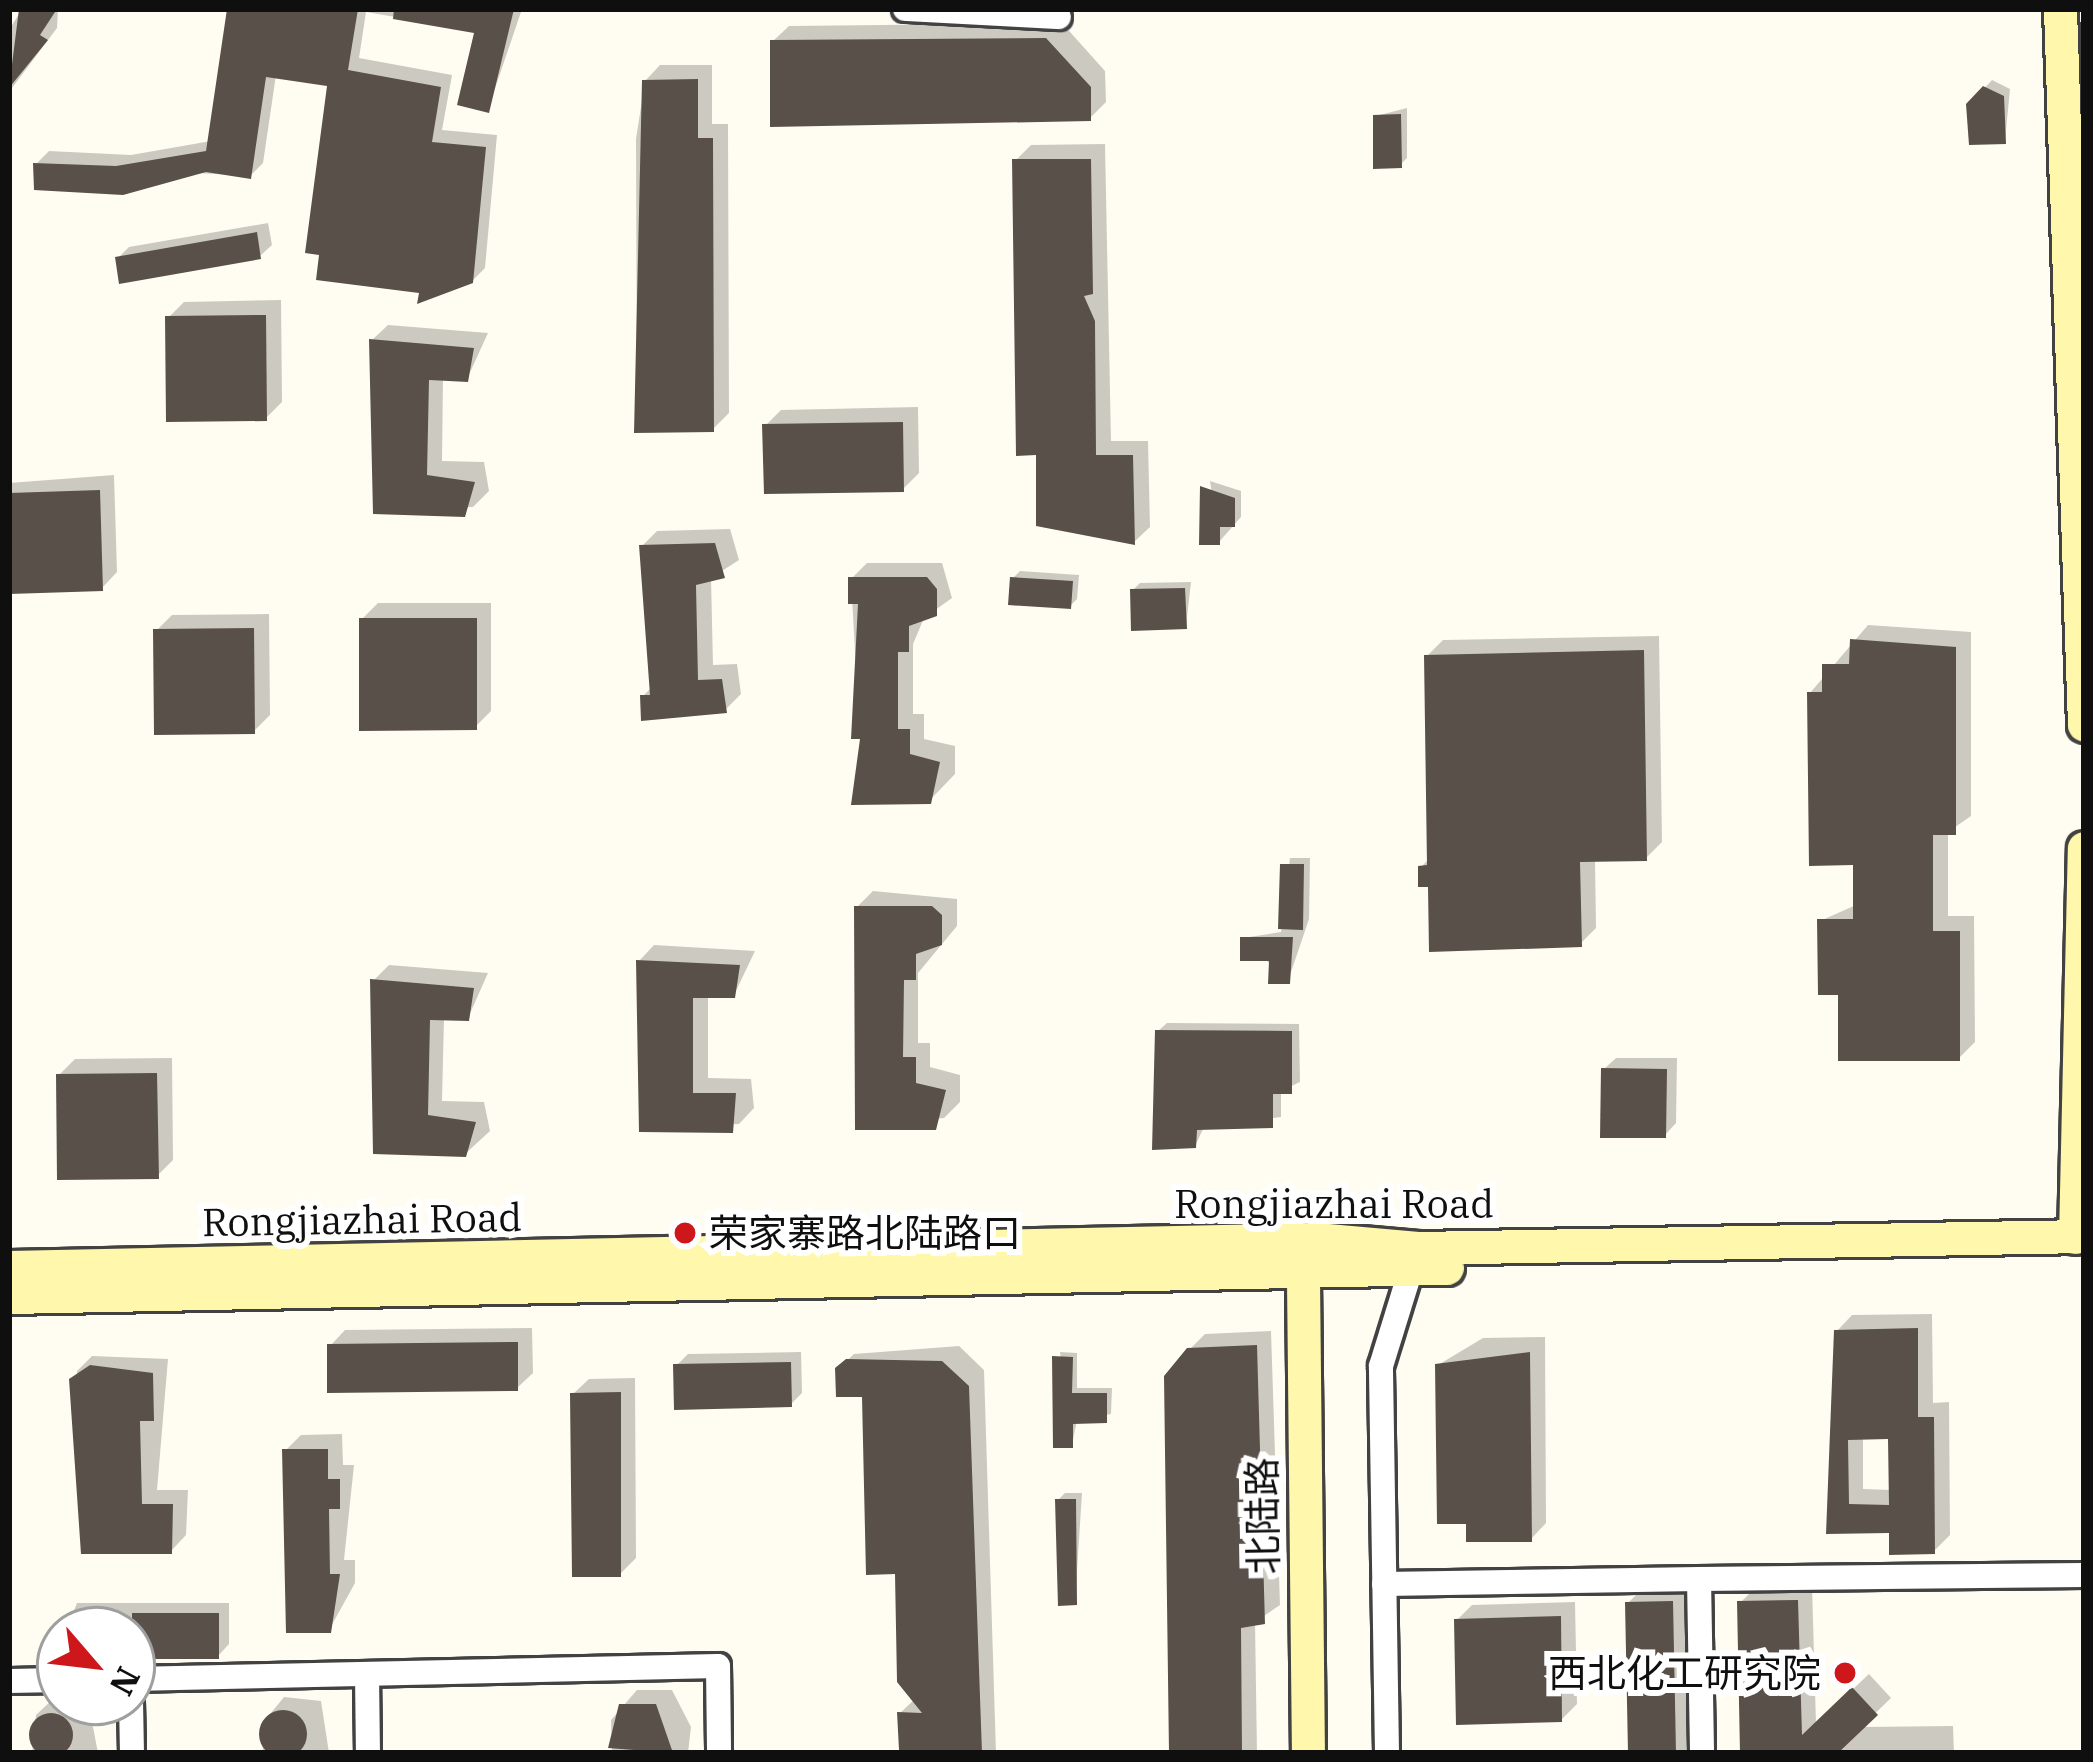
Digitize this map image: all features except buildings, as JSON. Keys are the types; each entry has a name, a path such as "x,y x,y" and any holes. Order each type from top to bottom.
{"street":[{"path":"905,9 1059,17"},
{"path":"2060,9 2084,725"},
{"path":"2081,1244 2084,848"},
{"name":"Rongjiazhai Road","path":"9,1267 1316,1239 1418,1248 2081,1244"},
{"name":"Rongjiazhai Road","path":"9,1297 1303,1279 1411,1269 2081,1244"},
{"path":"1387,1753 1381,1366 1411,1269"},
{"name":"北陆路","path":"1303,1279 1307,1753"},
{"path":"1384,1584 2084,1575"},
{"path":"1700,1579 1702,1753"},
{"path":"156,1678 718,1666 719,1753"},
{"path":"368,1674 368,1753"}],"place":[{"name":"荣家寨路北陆路口","path":"685,1233"},
{"name":"西北化工研究院","path":"1845,1673"}]}
